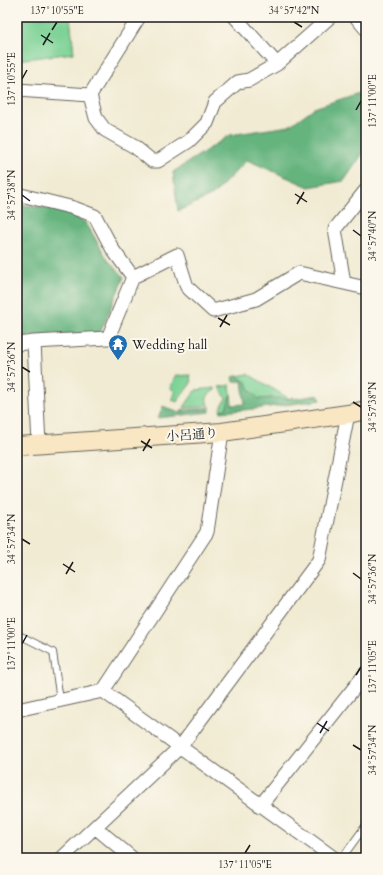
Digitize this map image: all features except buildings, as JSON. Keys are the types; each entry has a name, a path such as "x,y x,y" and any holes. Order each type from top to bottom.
{"street":[{"path":"139,17 90,95 96,118 105,130 152,161 158,161 189,141 207,123 214,102 238,82 250,80 277,64 330,17"},
{"path":"235,17 277,64"},
{"path":"356,17 366,29"},
{"path":"17,90 90,95"},
{"path":"344,283 335,229 366,190"},
{"path":"17,194 74,208 95,216 113,250 134,277"},
{"path":"17,344 108,338 134,277 177,255 187,287 213,311 256,300 299,274 366,288"},
{"path":"34,342 39,445"},
{"name":"小呂通り","path":"17,446 222,432 348,414 366,410"},
{"path":"62,858 181,746 319,560 348,414"},
{"path":"17,710 103,691 207,532 222,432"},
{"path":"260,806 366,673"},
{"path":"103,691 181,746 260,806 334,858"},
{"path":"95,827 132,858"}],"lane":[{"path":"17,634 53,652 60,700"},
{"path":"342,858 366,824"}],"green space":[{"path":"17,17 70,17 74,53 17,60"},
{"path":"359,93 366,97 366,149 344,181 309,187 247,160 213,195 178,211 173,172 230,135 289,126 314,108"},
{"path":"17,204 63,210 86,223 108,260 124,277 100,333 19,336 17,327"},
{"path":"248,374 290,399 259,399 250,390 247,383 237,376"},
{"path":"190,375 191,383 177,402 172,400 175,391 170,388 175,376"},
{"path":"237,376 247,383 250,390 259,399 290,399 292,396 293,399 318,395 321,400 221,412 220,410 226,409 231,393 232,405 245,404 242,381 233,382 232,377"},
{"path":"230,385 231,393 226,410 220,410 226,398 219,387"},
{"path":"215,388 215,390 207,397 208,404 199,407 184,407 196,390"},
{"path":"163,406 179,413 208,409 210,412 158,418"},
{"path":"210,406 210,411 208,409 181,412 183,409 198,409"}],"place":[{"name":"Wedding hall","path":"118,361"}]}
